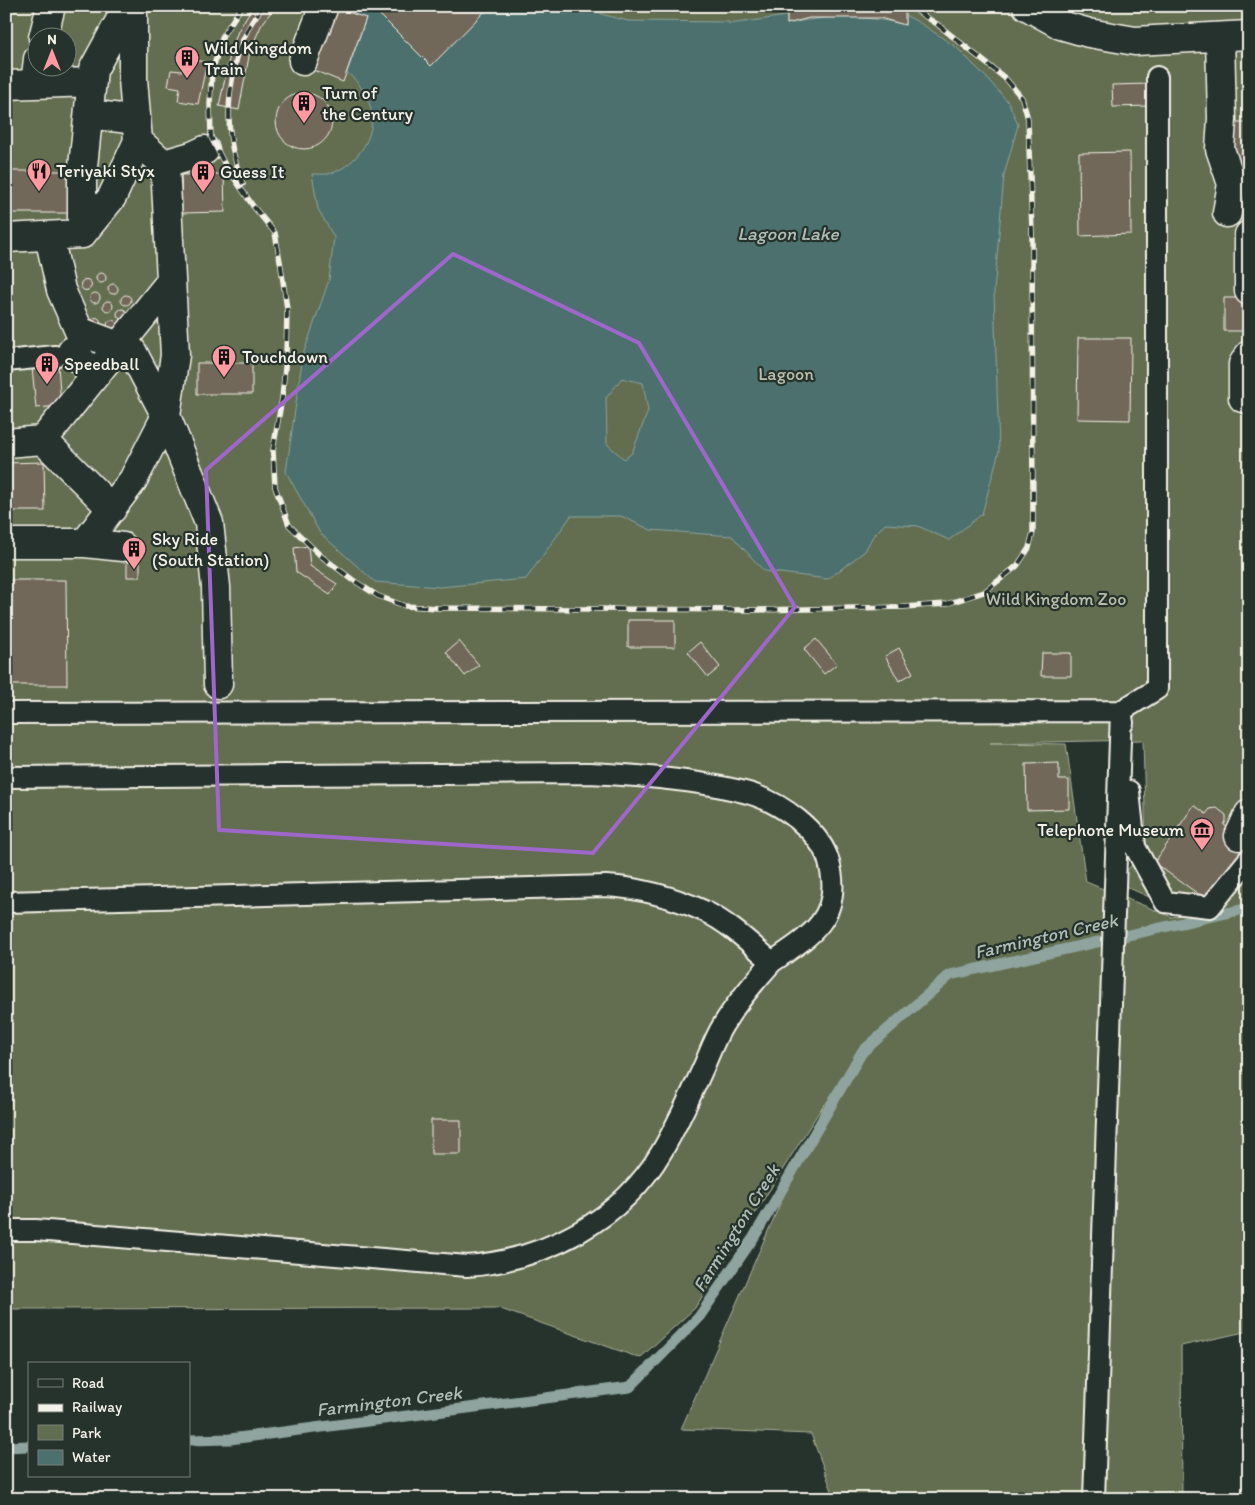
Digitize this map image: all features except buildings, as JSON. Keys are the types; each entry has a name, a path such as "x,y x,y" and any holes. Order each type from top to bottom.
{"street":[{"path":"45,28 50,6"},
{"path":"82,234 82,176 93,70 128,6"},
{"path":"6,238 82,234 112,197 137,130 133,79 133,6"},
{"path":"303,61 324,6"},
{"path":"1027,6 1061,25 1089,33 1134,41 1249,35"},
{"path":"1220,37 1222,119 1220,149 1232,184 1227,213"},
{"path":"6,85 28,75"},
{"path":"72,78 92,82"},
{"path":"85,543 133,480 166,416 175,356 164,164 137,130 89,114"},
{"path":"164,164 205,150"},
{"path":"1249,235 1249,291"},
{"path":"49,236 61,290 79,331 132,351 166,416 209,523 216,587 218,684"},
{"path":"6,443 43,440 171,281"},
{"path":"63,353 95,374"},
{"path":"1243,398 1244,364 1249,355"},
{"path":"43,440 112,509"},
{"path":"6,543 85,543 123,547"}],"lane":[{"path":"6,713 1121,711 1157,689 1157,77"},
{"path":"6,361 63,353"},
{"path":"1121,711 1134,847 1165,902 1210,907 1246,836"},
{"path":"1094,1499 1121,711"},
{"path":"6,777 589,773 641,775 696,782 756,795 775,804 806,827 818,840 828,856 832,895 828,913 816,929 772,962 748,989 722,1026 672,1132 652,1167 635,1188 609,1212 594,1223 554,1245 510,1260 488,1265 467,1266 36,1230 6,1230"},
{"path":"6,902 606,886 626,888 675,900 704,911 747,940 772,962"}],"highlighted area":[{"path":"453,254 639,343 795,607 593,853 219,830 206,470"}],"green space":[{"path":"6,6 1249,6 1249,1331 1181,1346 1182,1499 835,1499 811,1434 681,1429 824,1104 695,1308 640,1358 498,1308 6,1309","holes":["1143,740 1146,845 1118,883 1187,914 1172,917 1086,882 1066,744 990,743"]}],"water":[{"name":"Lagoon Lake","path":"351,6 603,6 601,14 628,21 729,22 729,24 787,16 787,24 816,19 846,17 876,19 905,25 905,15 956,47 1009,103 1018,125 1004,175 994,292 999,451 982,514 949,540 918,526 885,524 873,536 865,551 828,579 764,571 732,536 651,530 621,516 571,516 526,579 440,587 375,582 320,533 286,472 303,355 329,280 334,237 318,209 312,174 330,174 345,166 361,150 371,130 372,118 366,96 358,83 347,73 366,19 349,12","holes":["622,378 643,383 648,411 632,453 624,459 607,444 606,398"]}],"waterway":[{"name":"Farmington Creek","path":"190,1440 230,1439 630,1387 699,1317 754,1237 862,1052 950,975 1249,908"},
{"name":"Farmington Creek","path":"6,1447 28,1446"}],"railway":[{"path":"242,6 223,35 212,72 210,104 211,137 224,163 253,206 275,233 287,309 286,357 282,398 273,450 275,487 289,525 321,556 353,580 378,596 405,606 438,608 757,610 904,607 946,604 984,592 1017,566 1029,548 1033,532 1032,232 1028,119 1022,98 1006,79 937,24 910,7"},
{"path":"243,184 231,143 229,126 230,90 243,40 252,22 264,6"}],"place":[{"name":"Wild Kingdom Train","path":"187,79"},
{"name":"Turn of the Century","path":"304,124"},
{"name":"Teriyaki Styx","path":"39,192"},
{"name":"Guess It","path":"203,193"},
{"name":"Touchdown","path":"224,378"},
{"name":"Speedball","path":"47,385"},
{"name":"Sky Ride (South Station)","path":"134,570"},
{"name":"Telephone Museum","path":"1202,851"}],"park label":[{"name":"Lagoon","path":"786,374"},
{"name":"Wild Kingdom Zoo","path":"1056,599"}]}
